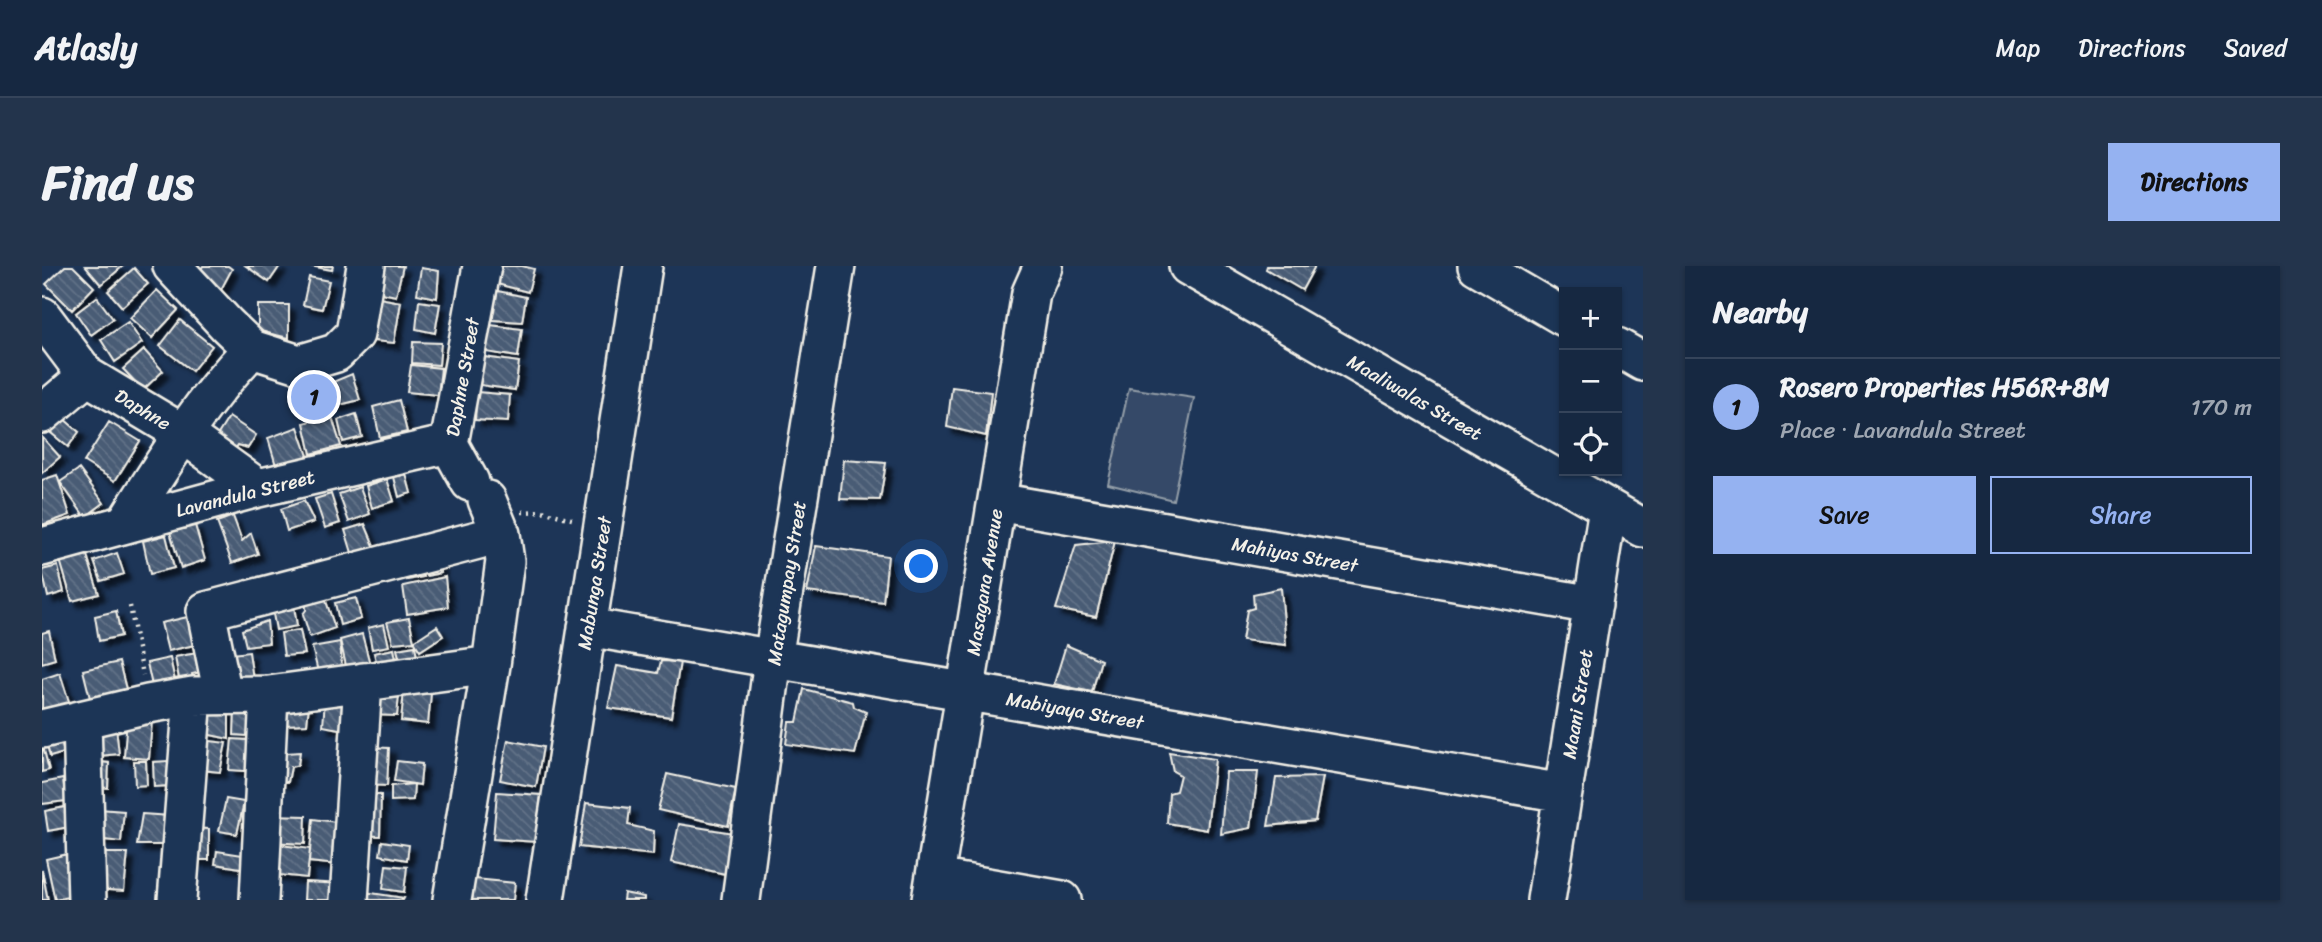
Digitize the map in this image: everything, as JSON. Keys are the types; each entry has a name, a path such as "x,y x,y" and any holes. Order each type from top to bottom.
{"street":[{"path":"173,267 252,349 299,363 336,353 355,334 366,266"},
{"name":"Daphne Street","path":"482,266 449,444 489,509"},
{"name":"Mabunga Street","path":"545,900 643,266"},
{"name":"Matagumpay Street","path":"741,900 773,659 836,266"},
{"name":"Masagana Avenue","path":"933,889 1031,293 1043,266"},
{"name":"Maaliwalas Street","path":"1188,266 1643,528"},
{"path":"1477,266 1559,314"},
{"name":"Daphne","path":"42,316 87,376 182,432 258,488"},
{"path":"125,524 182,432 224,378 252,349"},
{"path":"1622,350 1643,362"},
{"path":"42,414 87,376"},
{"name":"Lavandula Street","path":"42,547 258,488 449,444"},
{"name":"Mahiyas Street","path":"997,502 1592,605"},
{"name":"Maani Street","path":"1546,900 1608,508"},
{"path":"177,900 208,695 206,611 489,509 505,561 452,900"},
{"name":"Mabiyaya Street","path":"587,627 1563,793"},
{"path":"42,729 148,704 208,695 269,695 491,664"},
{"path":"349,900 363,682"},
{"path":"259,900 269,695"},
{"path":"82,720 87,900"},
{"path":"933,889 1062,900"}],"path":[{"path":"489,509 542,511 590,526 596,530 601,541"},
{"path":"130,606 148,704"}],"shaded area":[{"path":"1129,388 1194,398 1173,500 1108,484"}],"building":[{"path":"65,266 73,266 94,287 72,310 46,284"},
{"path":"85,266 123,266 101,285"},
{"path":"203,266 228,266 232,269 216,299 194,280"},
{"path":"246,266 280,266 269,282"},
{"path":"310,266 333,266 332,270"},
{"path":"378,266 403,266 396,296 372,291"},
{"path":"502,266 534,269 528,292 497,284"},
{"path":"1267,266 1315,266 1302,290 1266,269"},
{"path":"134,268 148,284 122,307 108,291"},
{"path":"421,268 439,271 437,298 417,294"},
{"path":"309,277 329,281 322,309 303,305"},
{"path":"157,290 178,310 152,338 130,318"},
{"path":"493,290 526,297 522,322 493,320"},
{"path":"368,296 401,302 394,343 364,340"},
{"path":"97,297 113,319 91,335 76,313"},
{"path":"419,301 440,304 435,333 416,329"},
{"path":"258,305 289,305 289,338 258,331"},
{"path":"180,320 212,346 192,371 160,346"},
{"path":"128,322 142,343 115,362 101,340"},
{"path":"490,325 522,329 518,357 486,352"},
{"path":"413,342 441,343 439,365 412,363"},
{"path":"144,350 163,371 143,390 123,369"},
{"path":"484,357 519,362 515,390 480,385"},
{"path":"411,365 441,368 438,395 407,392"},
{"path":"352,374 360,400 335,406 328,384"},
{"path":"323,381 328,407 308,414 300,387"},
{"path":"952,387 991,392 986,436 947,427"},
{"path":"477,392 510,395 508,422 475,420"},
{"path":"399,400 407,432 380,438 373,407"},
{"path":"331,414 341,446 311,454 304,423"},
{"path":"356,414 362,437 343,442 338,420"},
{"path":"229,417 256,435 248,448 238,445 233,452 215,439"},
{"path":"63,418 79,432 68,447 51,433"},
{"path":"109,422 140,441 115,481 84,462"},
{"path":"298,427 309,459 277,469 268,438"},
{"path":"42,437 60,457 42,473"},
{"path":"844,460 886,463 880,500 840,499"},
{"path":"79,469 104,503 85,517 60,482"},
{"path":"406,474 411,493 399,497 394,477"},
{"path":"57,475 70,515 42,525 42,480"},
{"path":"387,479 394,501 372,508 366,486"},
{"path":"360,487 370,514 349,522 339,494"},
{"path":"331,494 340,523 325,528 315,499"},
{"path":"304,501 314,522 287,531 281,509"},
{"path":"233,516 242,541 251,533 258,554 232,563 217,522"},
{"path":"365,524 375,548 353,556 345,530"},
{"path":"195,525 205,560 181,568 170,532"},
{"path":"166,535 174,568 150,574 143,541"},
{"path":"1115,541 1096,617 1056,609 1076,545"},
{"path":"816,546 888,556 883,602 807,592"},
{"path":"86,552 99,594 72,601 60,560"},
{"path":"117,553 124,574 101,581 94,561"},
{"path":"439,557 441,573 426,576 425,563"},
{"path":"420,563 423,577 407,580 403,567"},
{"path":"58,566 64,592 48,597 42,570"},
{"path":"445,577 448,607 407,614 403,586"},
{"path":"321,586 335,628 310,637 303,614 306,610 305,588"},
{"path":"1281,588 1286,645 1242,640 1247,610 1254,608 1253,594"},
{"path":"356,598 361,619 340,625 335,603"},
{"path":"293,599 297,626 276,630 271,603"},
{"path":"116,611 121,636 99,641 95,616"},
{"path":"192,616 199,644 168,651 161,623"},
{"path":"409,618 414,641 393,643 387,622"},
{"path":"267,621 269,643 246,646 242,630"},
{"path":"384,624 389,646 372,649 368,628"},
{"path":"437,626 443,636 420,651 414,641"},
{"path":"300,630 305,654 284,656 281,633"},
{"path":"49,631 55,659 42,663 42,633"},
{"path":"362,634 370,664 347,670 340,640"},
{"path":"340,642 342,668 319,676 312,647"},
{"path":"1066,645 1101,660 1092,692 1054,684"},
{"path":"415,646 418,663 401,665 397,649"},
{"path":"394,649 397,664 378,668 374,653"},
{"path":"202,652 206,671 192,674 194,687 181,690 175,657"},
{"path":"249,652 253,679 226,682 222,655"},
{"path":"170,658 177,690 154,695 147,663"},
{"path":"661,661 680,662 671,717 608,708 617,666 658,673"},
{"path":"119,662 127,693 91,702 83,670"},
{"path":"60,673 72,711 42,712 42,679"},
{"path":"804,689 853,702 854,707 866,712 855,754 786,744 789,722 797,722"},
{"path":"404,691 431,694 428,724 401,721"},
{"path":"372,692 399,695 397,716 369,715"},
{"path":"310,696 307,724 283,725 284,704"},
{"path":"325,700 358,701 355,732 323,726"},
{"path":"229,706 229,739 201,733 198,707"},
{"path":"235,710 264,711 262,737 234,735"},
{"path":"127,718 152,720 149,759 124,757"},
{"path":"116,727 119,754 89,757 86,730"},
{"path":"59,734 64,753 50,757 45,737"},
{"path":"195,739 226,743 220,772 191,769"},
{"path":"232,739 262,741 259,772 229,770"},
{"path":"508,740 543,747 536,787 500,780"},
{"path":"42,742 49,770 42,772"},
{"path":"367,747 389,748 387,786 366,785"},
{"path":"300,752 298,765 291,767 288,782 270,781 271,754"},
{"path":"1169,752 1215,759 1207,830 1167,823 1169,793 1176,791 1180,775 1173,771"},
{"path":"91,761 109,763 108,788 89,786"},
{"path":"134,761 146,761 147,785 135,786"},
{"path":"168,761 169,786 154,787 153,762"},
{"path":"397,761 422,764 420,785 394,781"},
{"path":"1226,772 1258,772 1251,828 1221,834"},
{"path":"667,774 736,789 728,826 658,810"},
{"path":"1323,777 1315,821 1268,826 1276,778"},
{"path":"63,779 66,801 42,804 42,783"},
{"path":"414,784 413,800 391,801 391,786"},
{"path":"497,792 541,795 537,842 493,839"},
{"path":"360,794 381,795 380,836 359,835"},
{"path":"226,799 244,802 237,834 219,831"},
{"path":"586,803 630,808 628,825 654,831 653,855 579,847"},
{"path":"70,806 74,826 48,831 45,811"},
{"path":"99,809 124,811 121,842 96,839"},
{"path":"142,814 170,816 164,845 137,845"},
{"path":"271,815 306,816 305,844 270,842"},
{"path":"313,819 352,824 347,866 309,862"},
{"path":"679,824 733,833 725,874 671,862"},
{"path":"191,828 209,829 209,860 190,860"},
{"path":"382,841 409,845 407,860 380,855"},
{"path":"274,844 310,849 307,878 270,874"},
{"path":"217,851 249,856 247,869 215,864"},
{"path":"76,852 85,893 55,900 46,859"},
{"path":"95,853 128,853 124,891 93,889"},
{"path":"386,865 407,867 404,892 383,889"},
{"path":"42,870 48,900 42,900"},
{"path":"475,879 515,883 513,900 472,900"},
{"path":"305,882 343,884 342,900 304,900"},
{"path":"358,891 404,898 357,900"},
{"path":"624,893 644,897 644,900 623,900"}],"place":[{"name":"Rosero Properties H56R+8M","path":"314,397"}]}
